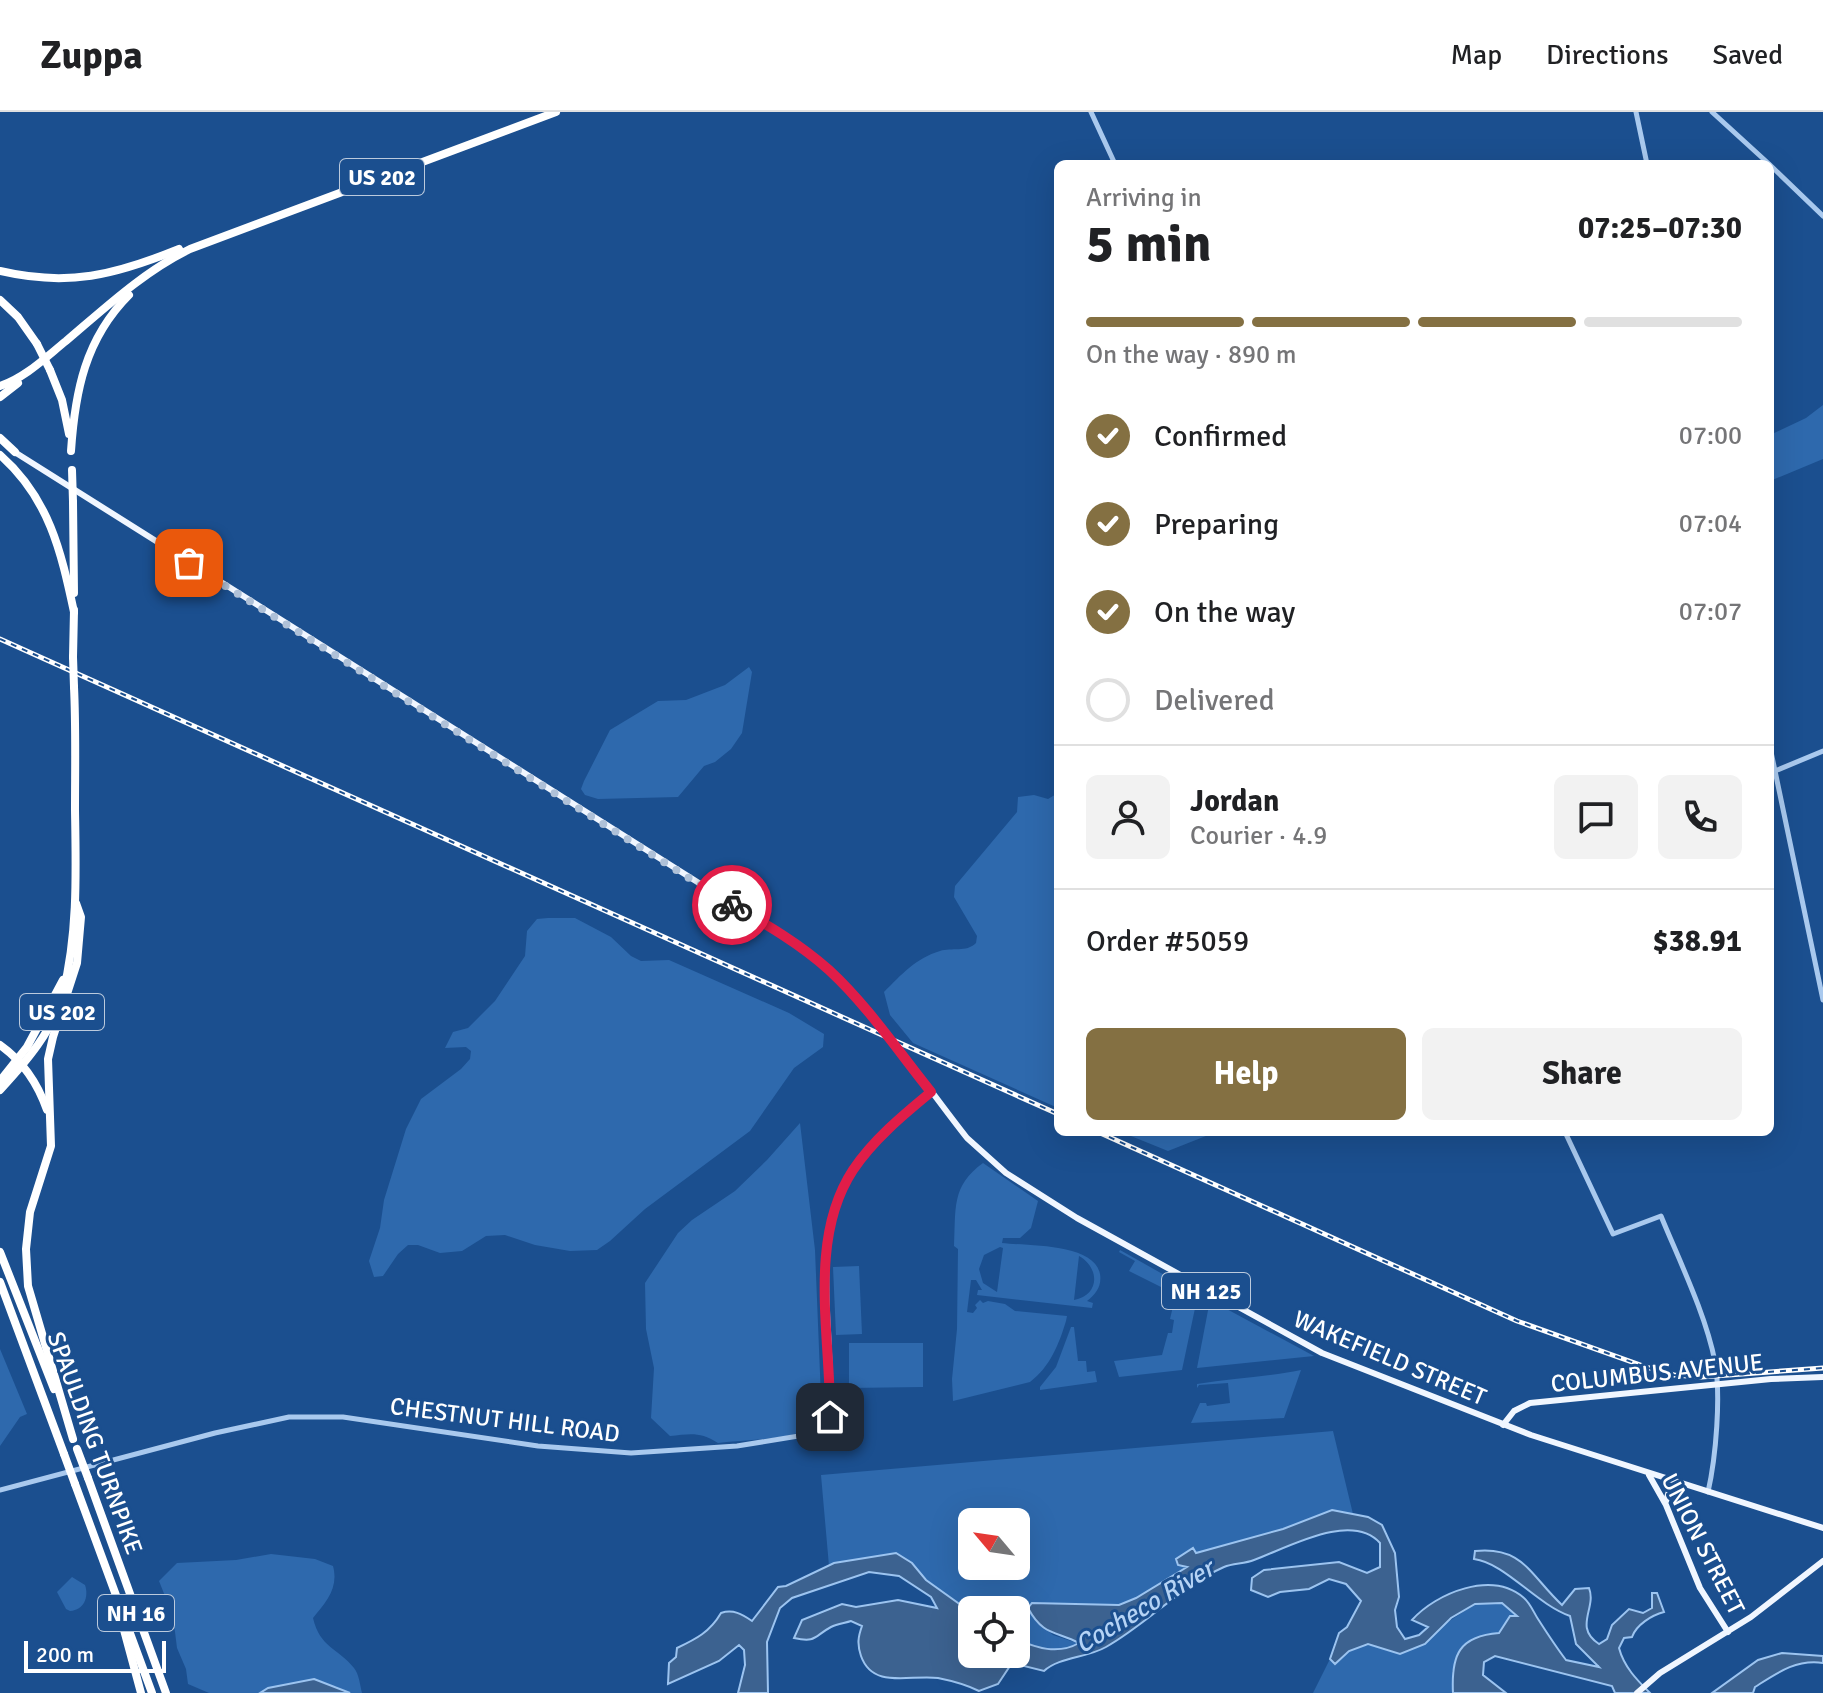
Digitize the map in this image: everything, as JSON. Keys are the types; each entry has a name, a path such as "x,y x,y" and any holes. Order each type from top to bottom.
{"highway":[{"name":"US 202","path":"0,386 17,379 49,355 159,266 207,242 556,112"},
{"path":"0,271 38,279 94,277 207,242"},
{"name":"US 202","path":"71,451 76,394 93,343 112,313 159,266"},
{"path":"0,300 28,332"},
{"name":"US 202","path":"0,308 28,332 50,370 64,409 71,451 76,903 71,951 64,980 20,1063 0,1081"},
{"path":"0,398 49,355"},
{"path":"0,440 15,452"},
{"path":"0,455 22,476 42,507 58,543 74,612"},
{"name":"US 202","path":"73,1439 28,1286 26,1260 29,1217 49,1158 52,1123 48,1059 79,953 81,917 76,903"},
{"path":"0,1045 37,1084 52,1123"},
{"path":"0,1090 20,1063"},
{"name":"SPAULDING TURNPIKE","path":"0,1252 88,1478 166,1693"},
{"name":"SPAULDING TURNPIKE","path":"0,1282 152,1693"},
{"path":"110,1579 141,1693"}],"main road":[{"name":"WAKEFIELD STREET","path":"15,452 554,794 780,933 826,968 857,999 967,1138 997,1166 1093,1228 1322,1353 1503,1425 1823,1528"},
{"name":"COLUMBUS AVENUE","path":"1503,1425 1519,1407 1530,1403 1823,1377"},
{"name":"UNION STREET","path":"1646,1472 1666,1505 1697,1582 1728,1632"},
{"path":"1666,1505 1666,1494 1670,1488 1684,1485"},
{"path":"1637,1693 1646,1683 1763,1609 1823,1561"}],"street":[{"path":"1091,112 1113,160"},
{"path":"1636,112 1646,160"},
{"path":"1712,112 1766,160"},
{"path":"1774,168 1823,216"},
{"path":"1775,771 1823,751"},
{"path":"1774,766 1823,1000"},
{"name":"CHESTNUT HILL ROAD","path":"0,1490 215,1433 289,1417 343,1417 538,1446 631,1453 737,1446 829,1431 831,1396 825,1263 834,1211 848,1179 868,1151 931,1092"},
{"path":"1567,1136 1613,1234 1661,1216 1710,1344 1718,1384 1708,1492"}],"shaded area":[{"path":"1823,405 1823,459 1774,479 1774,433 1806,418"},
{"path":"749,667 752,672 742,733 731,749 715,762 704,766 678,797 598,799 585,795 581,789 584,781 610,730 658,701 686,700 725,685"},
{"path":"1034,795 1048,799 1054,795 1054,1106 913,1043 890,1015 884,992 909,968 931,954 968,948 976,943 977,936 954,897 955,886 1017,812 1018,797"},
{"path":"575,918 611,937 641,961 669,960 789,1013 824,1034 823,1047 794,1068 750,1131 645,1209 597,1250 570,1251 535,1245 505,1235 486,1236 462,1251 440,1253 418,1245 408,1245 383,1276 374,1277 369,1261 406,1129 421,1099 470,1059 471,1051 466,1047 445,1048 453,1032 468,1028 495,1001 525,956 527,931 537,919"},
{"path":"800,1123 815,1250 822,1423 798,1433 758,1440 718,1443 700,1435 670,1436 651,1418 654,1368 646,1329 645,1283 678,1233 735,1191"},
{"path":"1131,1136 1206,1136 1168,1151"},
{"path":"983,1163 1038,1201 1031,1228 1020,1238 1003,1238 1002,1243 1058,1248 1086,1256 1095,1264 1100,1282 1096,1293 1087,1301 1093,1303 1092,1308 977,1295 978,1290 982,1290 976,1280 971,1280 967,1312 973,1313 980,1300 983,1303 1005,1304 1015,1311 1067,1316 1053,1354 1030,1382 953,1401 957,1329 956,1210 960,1190","holes":["1003,1248 997,1292 983,1283 979,1269 984,1255","1079,1256 1091,1267 1094,1281 1089,1293 1074,1300"]},
{"path":"1120,1250 1198,1294 1182,1370 1119,1377 1114,1361 1162,1355 1168,1333 1172,1333 1174,1320 1170,1319 1175,1298 1129,1271 1135,1261"},
{"path":"859,1266 862,1334 836,1335 833,1267"},
{"path":"1210,1300 1314,1356 1197,1368"},
{"path":"1071,1327 1074,1327 1078,1361 1086,1361 1087,1372 1095,1371 1097,1382 1040,1390 1056,1367"},
{"path":"849,1343 923,1343 923,1387 849,1388"},
{"path":"0,1349 27,1414 20,1417 0,1446"},
{"path":"1301,1370 1284,1418 1191,1423 1200,1403 1207,1406 1230,1403 1228,1383 1199,1385 1197,1388 1197,1384"},
{"path":"1333,1431 1353,1514 1332,1510 1283,1529 1196,1553 1193,1548 1189,1566 1136,1598 1119,1605 1074,1603 1033,1617 1053,1635 1080,1644 1063,1648 1048,1649 1030,1644 1030,1596 958,1596 958,1603 896,1553 829,1566 821,1475"},
{"path":"271,1554 315,1559 333,1566 333,1588 313,1618 320,1636 356,1670 362,1693 350,1693 335,1686 268,1688 260,1693 209,1693 188,1684 186,1669 177,1648 173,1616 159,1581 177,1563 236,1560"},
{"path":"72,1577 85,1585 86,1594 82,1605 70,1611 57,1592"},
{"path":"1502,1603 1518,1616 1504,1624 1499,1633 1452,1671 1453,1693 1313,1693 1330,1659 1335,1663 1353,1649 1366,1645 1400,1654 1475,1604"}],"water":[{"name":"Cocheco River","path":"1332,1510 1368,1517 1382,1525 1395,1553 1399,1597 1395,1610 1397,1627 1405,1639 1419,1635 1428,1627 1412,1620 1435,1601 1465,1588 1496,1586 1511,1590 1526,1600 1566,1660 1599,1667 1576,1644 1570,1616 1545,1603 1497,1568 1474,1559 1475,1551 1504,1553 1515,1558 1562,1605 1575,1589 1589,1588 1588,1631 1599,1644 1607,1639 1612,1625 1629,1609 1643,1613 1652,1608 1652,1593 1657,1593 1664,1612 1645,1621 1632,1637 1624,1638 1619,1648 1628,1667 1650,1693 1615,1693 1612,1686 1495,1656 1484,1662 1483,1675 1506,1693 1453,1693 1454,1668 1460,1650 1475,1638 1499,1633 1510,1616 1517,1616 1502,1603 1475,1604 1451,1618 1425,1644 1400,1654 1368,1644 1349,1651 1335,1664 1330,1659 1339,1633 1347,1627 1361,1601 1346,1584 1329,1579 1309,1589 1280,1592 1268,1597 1251,1590 1252,1578 1264,1570 1339,1562 1367,1573 1380,1567 1380,1543 1368,1534 1353,1530 1318,1535 1250,1561 1224,1567 1193,1584 1106,1647 1057,1663 1044,1671 1030,1668 1030,1645 1063,1649 1079,1643 1050,1632 1039,1624 1030,1611 1032,1603 1119,1605 1187,1567 1178,1565 1176,1559 1193,1548 1196,1553 1283,1529"},
{"path":"896,1553 912,1563 926,1580 958,1603 958,1668 1009,1668 998,1684 979,1691 938,1678 894,1678 874,1673 861,1656 858,1641 862,1626 851,1621 831,1627 815,1638 794,1638 802,1620 842,1604 856,1607 898,1600 937,1608 931,1597 899,1576 869,1572 792,1598 780,1608 767,1642 768,1693 738,1693 745,1665 744,1650 739,1645 719,1661 668,1684 669,1663 676,1657 677,1648 702,1634 721,1613 737,1613 752,1621 778,1587 834,1563"},
{"path":"1782,1653 1823,1656 1823,1663 1804,1663 1787,1668 1755,1687 1753,1693 1712,1693 1758,1660"},
{"path":"314,1679 350,1693 260,1693 268,1688"}],"railway":[{"path":"0,639 1054,1112"},
{"path":"1107,1136 1517,1321 1646,1367 1674,1375 1701,1377 1823,1368"}],"way so far":[{"path":"189,563 732,905"}],"route":[{"path":"732,905 799,946 835,976 869,1013 931,1092 868,1151 848,1179 834,1211 825,1263 830,1417"}]}
